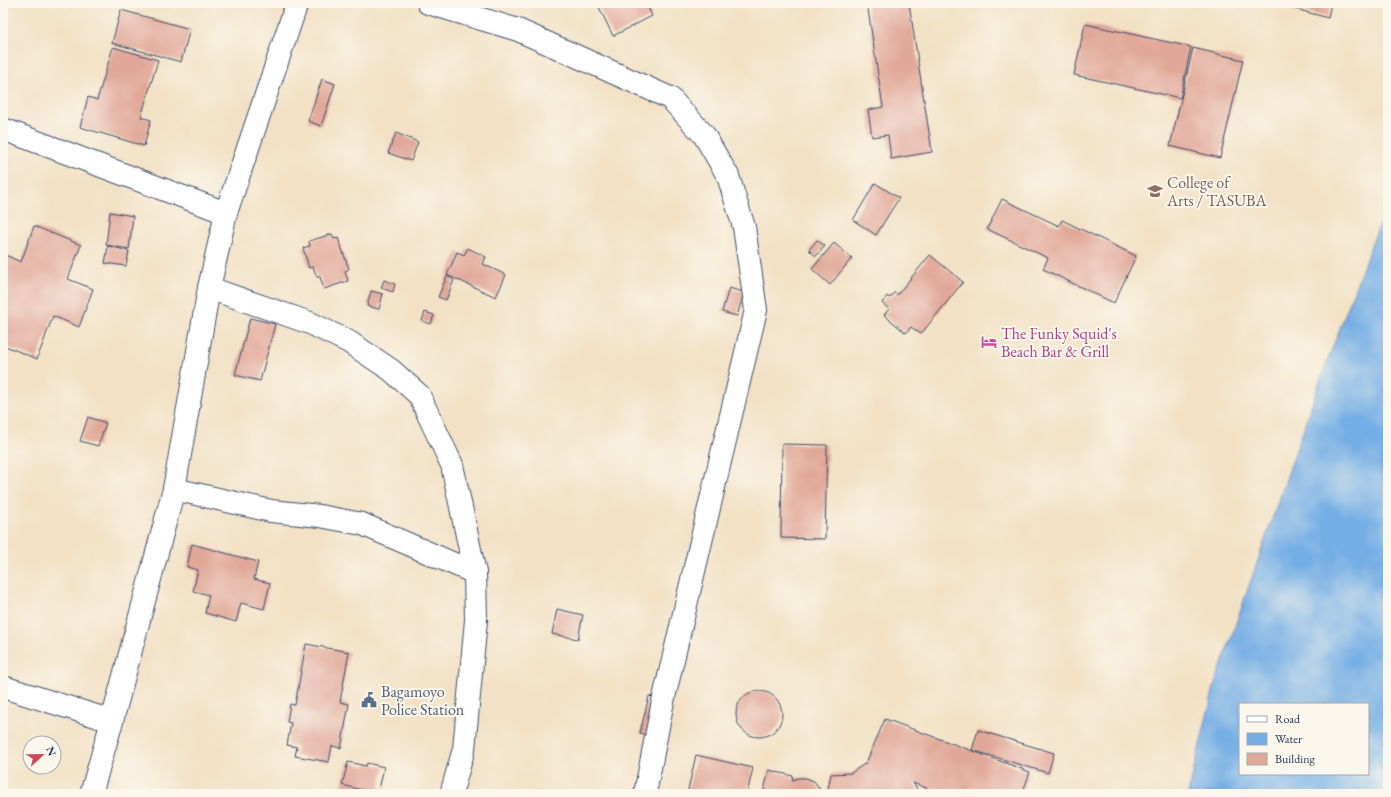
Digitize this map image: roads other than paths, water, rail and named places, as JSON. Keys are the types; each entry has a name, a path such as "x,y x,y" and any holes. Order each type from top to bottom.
{"street":[{"path":"91,794 174,489 209,288 226,213 297,3"},
{"path":"428,3 518,30 670,98 704,135 728,176 744,227 756,310 662,706 645,794"},
{"path":"3,129 226,213"},
{"path":"209,288 310,323 349,342 391,370 419,395 452,465 475,573 476,620 464,749 451,794"},
{"path":"174,489 271,511 320,516 362,524 475,573"},
{"path":"3,687 112,721"}],"water":[{"path":"1388,201 1388,794 1188,794 1214,687 1321,378"}],"place":[{"name":"College of Arts / TASUBA","path":"1155,191"},
{"name":"The Funky Squid's Beach Bar & Grill","path":"989,342"},
{"name":"Bagamoyo Police Station","path":"369,700"}]}
